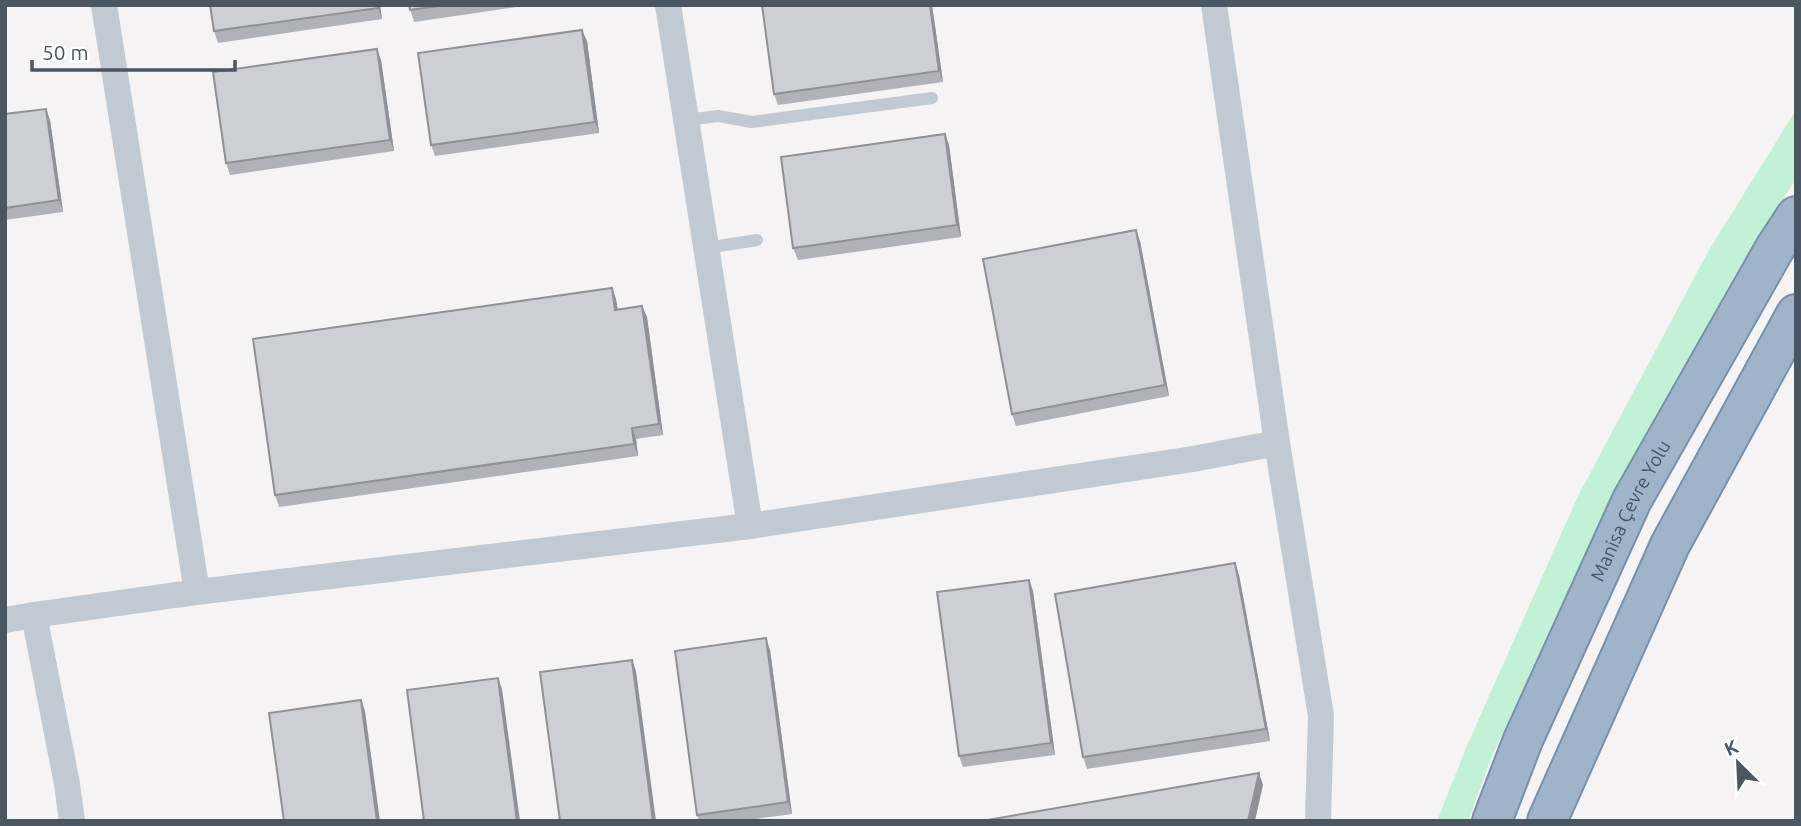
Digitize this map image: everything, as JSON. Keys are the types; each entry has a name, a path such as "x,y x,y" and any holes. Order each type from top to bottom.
{"highway":[{"name":"Manisa Çevre Yolu","path":"1492,821 1523,740 1632,500 1775,248 1796,216"},
{"path":"1547,821 1670,545 1796,314"}],"street":[{"path":"104,5 197,592"},
{"path":"668,5 750,526"},
{"path":"1214,5 1277,443 1321,716 1318,821"},
{"path":"5,620 197,592 750,526 1193,460 1277,443"},
{"path":"34,615 72,821"}],"lane":[{"path":"686,120 718,116 752,122 932,98"},
{"path":"706,248 757,240"}],"green space":[{"path":"1796,110 1796,179 1739,268 1606,509 1492,756 1468,821 1437,821 1469,741 1578,496 1709,250"}],"building":[{"path":"210,5 378,5 378,8 214,31"},
{"path":"409,5 446,5 410,10"},
{"path":"762,5 930,5 939,71 774,94"},
{"path":"582,30 595,122 431,145 418,53"},
{"path":"377,49 390,140 226,163 213,72"},
{"path":"46,109 59,200 5,208 5,114"},
{"path":"945,134 957,225 793,248 781,157"},
{"path":"1136,230 1165,385 1012,414 983,259"},
{"path":"612,288 615,310 642,306 659,424 632,428 634,444 275,495 253,339"},
{"path":"1235,563 1266,729 1083,757 1055,594"},
{"path":"1029,580 1051,743 959,756 937,592"},
{"path":"766,638 788,802 697,815 675,651"},
{"path":"632,660 653,821 560,821 540,672"},
{"path":"498,678 517,821 424,821 407,690"},
{"path":"361,700 377,821 284,821 269,713"},
{"path":"1259,773 1248,821 982,821"}]}
